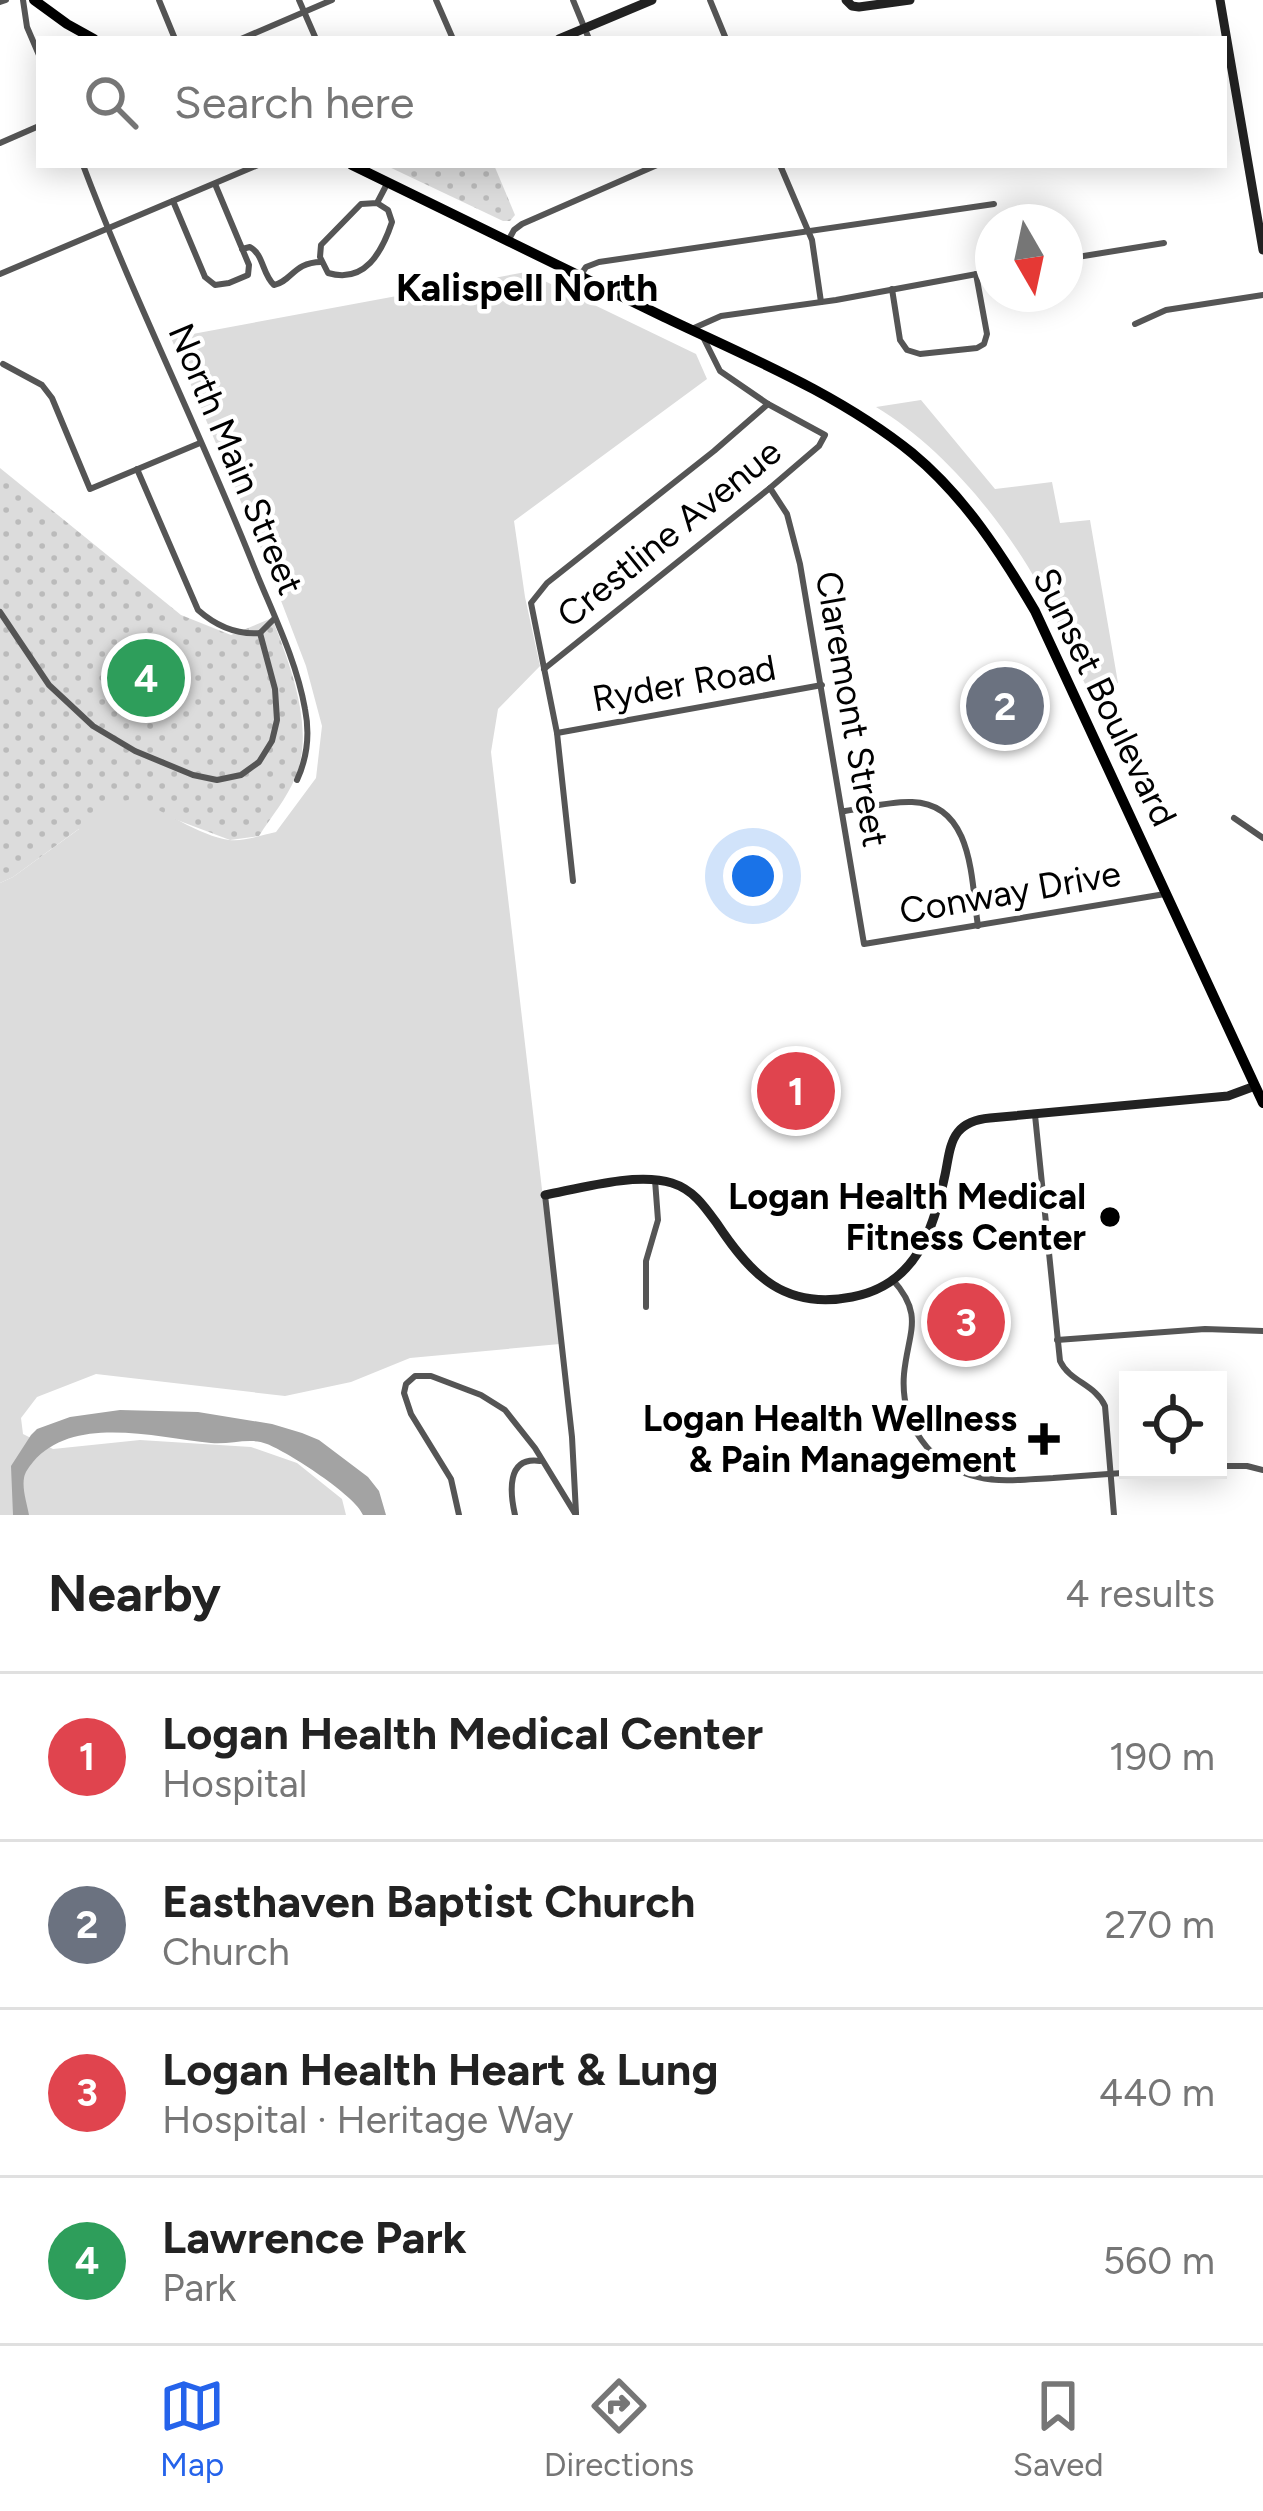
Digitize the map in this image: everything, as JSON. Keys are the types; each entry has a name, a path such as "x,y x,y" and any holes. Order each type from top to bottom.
{"main road":[{"path":"34,0 89,36"},
{"name":"Sunset Boulevard","path":"358,168 838,404 912,454 943,483 974,518 1035,611 1263,1103"}],"street":[{"path":"23,0 36,48"},
{"path":"159,0 174,36"},
{"path":"299,0 315,36"},
{"path":"248,36 332,0"},
{"path":"436,0 452,36"},
{"path":"573,0 587,34 652,0"},
{"path":"710,0 725,36"},
{"path":"846,0 859,7 910,0"},
{"path":"1220,0 1226,36"},
{"path":"1227,41 1263,250"},
{"path":"0,142 36,127"},
{"name":"North Main Street","path":"84,168 293,665 306,712 308,742 297,780"},
{"path":"228,168 232,176"},
{"path":"0,274 251,168"},
{"path":"508,242 522,224 644,168"},
{"path":"781,168 815,254 821,302"},
{"path":"377,203 388,182"},
{"path":"173,201 202,273 212,283 229,283 248,275 249,265 214,184"},
{"path":"377,203 388,210 392,222 368,268 337,276 326,271 320,249 328,237 361,205 377,203"},
{"path":"580,276 586,267 599,262 975,207"},
{"path":"1083,256 1164,243"},
{"path":"242,249 256,250 274,285 283,283 294,270 321,262"},
{"path":"573,881 557,733 531,604 554,578 768,404 720,371 696,332 722,316 975,274"},
{"path":"892,289 900,340 907,350 920,353 984,344 983,312"},
{"path":"1135,324 1166,310 1263,295"},
{"path":"3,364 42,385 52,398 90,489 200,442"},
{"name":"Crestline Avenue","path":"544,670 819,446 824,435 768,404"},
{"path":"137,469 197,610 241,633 260,633 275,618"},
{"name":"Claremont Street","path":"770,488 792,532 864,944"},
{"path":"0,612 49,685 93,726 154,759 217,780 241,775 260,763 272,741 278,720 275,689 260,633"},
{"name":"Ryder Road","path":"557,733 822,686"},
{"path":"843,812 908,802 927,804 950,817 962,834 978,926"},
{"path":"1234,818 1263,838"},
{"name":"Conway Drive","path":"864,944 1165,894"},
{"path":"576,1515 545,1195 655,1180 675,1184 705,1206 745,1264 779,1288 807,1298 835,1299 865,1294 892,1280 918,1254 937,1211 951,1145 959,1130 979,1119 1228,1096 1255,1086"},
{"path":"1035,1114 1057,1340 1063,1368 1090,1386 1105,1406 1114,1515"},
{"path":"646,1307 646,1261 659,1214 655,1180"},
{"path":"892,1280 913,1313 904,1376 906,1407 915,1431 940,1460 966,1474 994,1480 1119,1473"},
{"path":"1057,1340 1205,1329 1263,1331"},
{"path":"459,1515 451,1479 411,1414 404,1393 415,1376 431,1376 494,1401 521,1427 576,1515"},
{"path":"515,1515 511,1486 517,1469 529,1460 544,1464"},
{"path":"1227,1466 1263,1470"}],"shaded area":[{"path":"391,168 495,168 515,215 503,221"},
{"path":"526,272 696,354 707,379 514,521 540,666 498,709 491,752 560,1344 410,1358 351,1382 285,1396 96,1374 37,1397 21,1418 23,1434 53,1449 140,1440 251,1447 297,1463 342,1499 346,1515 0,1515 0,883 79,829 77,819 136,792 193,828 240,840 276,832 316,778 322,726 306,666 171,338"},
{"path":"921,400 995,489 1052,482 1060,523 1090,520 1118,683 1090,694 1045,598 1007,534 946,463 876,407"},
{"path":"0,468 181,615 231,635 272,618 298,697 303,739 292,785 259,836 230,840 136,798 113,804 0,883"},
{"path":"120,1410 198,1412 302,1433 319,1440 368,1477 379,1491 386,1515 363,1515 335,1486 267,1444 117,1433 71,1438 50,1447 25,1476 29,1515 13,1515 11,1466 37,1429 70,1417"}],"place":[{"name":"Lawrence Park","path":"146,678"},
{"name":"Easthaven Baptist Church","path":"1005,706"},
{"name":"Logan Health Medical Center","path":"796,1091"},
{"name":"Logan Health Medical Fitness Center","path":"1110,1217"},
{"name":"Logan Health Heart & Lung","path":"966,1322"},
{"name":"Logan Health Wellness & Pain Management","path":"1044,1439"}],"district":[{"name":"Kalispell North","path":"527,287"}]}
